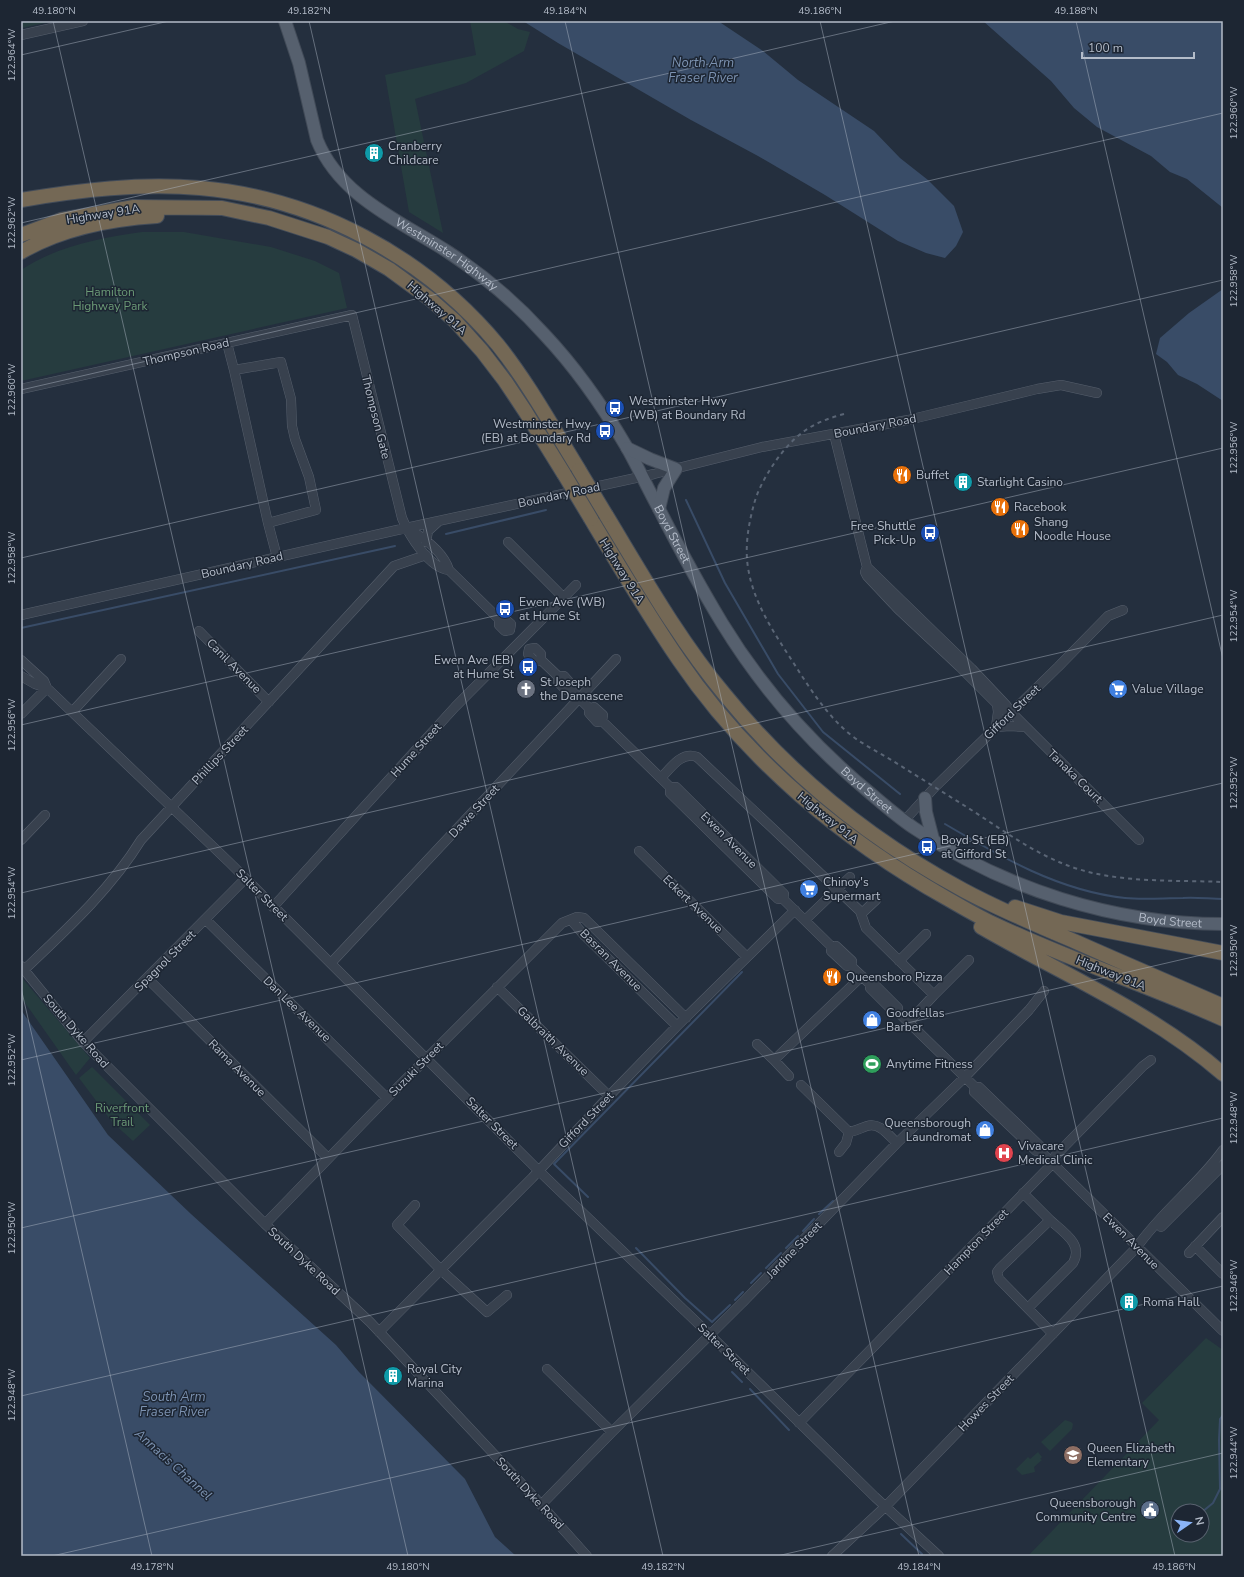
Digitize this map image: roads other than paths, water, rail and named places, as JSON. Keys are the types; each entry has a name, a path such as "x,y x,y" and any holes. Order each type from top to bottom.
{"highway":[{"path":"21,192 63,186 88,190"},
{"name":"Highway 91A","path":"21,200 88,190 142,187 199,188 234,192 277,202 316,214 369,239 410,264 450,296 498,346 520,375 695,657 725,696 762,739 805,780 862,826 906,857 963,890 1025,920 1223,1006"},
{"name":"Highway 91A","path":"21,234 62,220 134,207 222,208 269,218 328,237 356,250 389,269 430,299 455,321 474,341 506,381 590,519 680,661 717,710 746,742 791,787 817,810 881,858 917,882 991,923 1223,1019"},
{"path":"21,252 33,245 87,225 140,217 175,214 224,218 269,227 356,250"},
{"path":"917,882 954,912 1146,1018 1204,1058 1223,1074"},
{"path":"963,890 1060,922 1223,953"}],"main road":[{"name":"Westminster Highway","path":"285,21 298,63 317,140 321,150 334,169 343,180 366,201 462,262 492,285 526,315 590,389 627,448 642,476"},
{"path":"627,448 649,459 676,469 664,488 659,509"},
{"name":"Boyd Street","path":"642,476 721,621 741,652 778,702 804,731 846,773 904,821 968,860 1017,882 1081,905 1140,917 1206,924 1223,924"},
{"path":"925,798 926,812 933,839"}],"street":[{"path":"21,35 83,21"},
{"name":"Thompson Road","path":"21,389 352,315"},
{"name":"Thompson Gate","path":"352,315 402,518"},
{"path":"227,342 277,557"},
{"path":"234,370 281,362 290,400 295,439 309,476 316,510 268,523"},
{"name":"Boundary Road","path":"21,615 676,469 762,447 908,420 1061,385 1097,393"},
{"path":"834,434 867,567 865,572 872,583 1003,710 1011,712"},
{"name":"Ewen Avenue","path":"402,518 406,528 426,555 441,569 449,570"},
{"path":"426,542 428,531 439,521"},
{"name":"Ewen Avenue","path":"406,528 420,535 446,562 449,570 499,619 499,625 504,631 510,630 521,640 529,649 528,654 534,661 541,660 559,678 558,682 566,690 570,688 590,709 589,713 597,722 602,720 670,787 676,787 784,894 783,899 832,947 831,951 847,966 851,966 862,976 870,984 870,988 894,1012 898,1012 909,1022 975,1087 974,1092 1036,1152 1040,1151 1053,1163 1223,1331"},
{"path":"508,542 563,597"},
{"name":"Phillips Street","path":"23,968 58,937 118,875 141,840 394,566 426,555"},
{"path":"867,567 972,669 1011,712"},
{"name":"Hume Street","path":"273,907 455,707 576,585"},
{"name":"Gifford Street","path":"904,821 925,798 1011,712 1058,668 1108,616 1123,610"},
{"name":"Canil Avenue","path":"199,631 270,702"},
{"path":"72,712 121,659"},
{"name":"Dawe Street","path":"331,963 616,659"},
{"name":"Salter Street","path":"21,660 44,681 47,688 172,807 331,963 538,1170 710,1335 799,1423 939,1556"},
{"name":"Salter Street","path":"21,676 35,684 47,688"},
{"path":"21,714 47,688"},
{"path":"997,704 998,712 996,727 1026,727"},
{"name":"Tanaka Court","path":"1011,712 1139,840"},
{"path":"661,778 684,756 690,755 697,757 860,911 866,928 934,995"},
{"path":"21,840 45,815"},
{"name":"Eckert Avenue","path":"639,851 747,957"},
{"path":"805,920 850,877"},
{"name":"Spagnol Street","path":"83,1042 206,920 245,879"},
{"path":"861,914 876,900"},
{"name":"Gifford Street","path":"379,1332 532,1178 677,1026 795,910"},
{"name":"Basran Avenue","path":"677,1026 584,935 571,920 577,917 584,918 686,1018"},
{"name":"Dan Lee Avenue","path":"206,920 387,1098"},
{"name":"Suzuki Street","path":"265,1224 497,987 562,923 571,920"},
{"path":"899,961 926,934"},
{"path":"909,1022 969,960"},
{"name":"South Dyke Road","path":"23,968 83,1042 265,1224 379,1332 587,1556"},
{"path":"774,1060 862,976"},
{"name":"Rama Avenue","path":"147,978 328,1158"},
{"name":"Galbraith Avenue","path":"497,987 609,1096"},
{"name":"Jardine Street","path":"541,1505 710,1335 897,1143 964,1077 1029,1010 1044,991"},
{"path":"757,1044 789,1076"},
{"name":"Hampton Street","path":"799,1423 1053,1163 1055,1156 1143,1066 1151,1060"},
{"path":"801,1085 849,1132"},
{"path":"849,1132 857,1131 870,1125 878,1126 897,1143"},
{"path":"839,1152 846,1144 849,1132"},
{"name":"Howes Street","path":"832,1556 886,1506 1053,1334 1136,1246 1147,1232 1197,1181 1223,1150"},
{"name":"Howes Street","path":"1136,1246 1150,1238 1223,1165"},
{"path":"1023,1193 1072,1240 1076,1247 1077,1256 1073,1263 1028,1308"},
{"path":"415,1205 397,1225 441,1270 487,1312 507,1295"},
{"path":"1223,1218 1192,1250 1223,1274"},
{"path":"1050,1220 997,1272 999,1279 1053,1334"},
{"path":"547,1369 612,1432"}],"water":[{"name":"North Arm Fraser River","path":"523,21 718,21 763,51 798,80 874,131 900,158 928,180 954,206 963,232 956,246 945,258 926,253 898,241 825,195 758,156 691,120"},
{"path":"983,21 1223,21 1223,208 1187,179 1170,172 1151,156 1097,127 1074,108 1051,81"},
{"path":"1223,289 1223,401 1197,384 1178,375 1167,362 1156,354 1160,338 1189,313"},
{"name":"South Arm Fraser River","path":"21,1010 108,1135 191,1214 336,1345 359,1372 465,1479 495,1537 516,1556 21,1556"}],"waterway":[{"path":"686,500 725,583 778,674 823,732 900,794"},
{"path":"446,534 546,510"},
{"path":"21,628 395,546"},
{"path":"945,824 1031,871 1077,888 1132,899 1223,899"},
{"path":"588,1197 554,1164 742,972"},
{"path":"819,1214 833,1201"},
{"path":"803,1231 814,1219"},
{"path":"786,1248 798,1236"},
{"path":"636,1248 685,1298 712,1322 730,1305"},
{"path":"766,1268 781,1253"},
{"path":"751,1283 761,1273"},
{"path":"735,1300 743,1292"},
{"path":"732,1372 742,1382"},
{"path":"750,1389 789,1430"},
{"path":"1210,1505 1213,1503 1220,1489 1219,1440 1220,1419 1223,1415"},
{"path":"901,1534 922,1554"}],"railway":[{"path":"844,414 812,426 795,438 780,455 761,485 757,495 747,538 749,573 760,607 778,639 822,705 850,735 862,743 1020,841 1063,864 1113,877 1150,880 1223,882"}],"place":[{"name":"Cranberry Childcare","path":"374,153"},
{"name":"Westminster Hwy (WB) at Boundary Rd","path":"615,408"},
{"name":"Westminster Hwy (EB) at Boundary Rd","path":"605,431"},
{"name":"Buffet","path":"902,475"},
{"name":"Starlight Casino","path":"963,482"},
{"name":"Racebook","path":"1000,507"},
{"name":"Shang Noodle House","path":"1020,529"},
{"name":"Free Shuttle Pick-Up","path":"930,533"},
{"name":"Ewen Ave (WB) at Hume St","path":"505,609"},
{"name":"Ewen Ave (EB) at Hume St","path":"528,667"},
{"name":"St Joseph the Damascene","path":"526,689"},
{"name":"Value Village","path":"1118,689"},
{"name":"Boyd St (EB) at Gifford St","path":"927,847"},
{"name":"Chinoy's Supermart","path":"809,889"},
{"name":"Queensboro Pizza","path":"832,977"},
{"name":"Goodfellas Barber","path":"872,1020"},
{"name":"Anytime Fitness","path":"872,1064"},
{"name":"Queensborough Laundromat","path":"985,1130"},
{"name":"Vivacare Medical Clinic","path":"1004,1153"},
{"name":"Roma Hall","path":"1129,1302"},
{"name":"Royal City Marina","path":"393,1376"},
{"name":"Queen Elizabeth Elementary","path":"1073,1455"},
{"name":"Queensborough Community Centre","path":"1150,1510"}],"park label":[{"name":"Hamilton Highway Park","path":"110,299"},
{"name":"Riverfront Trail","path":"122,1115"}],"water label":[{"name":"Annacis Channel","path":"174,1464"}]}
